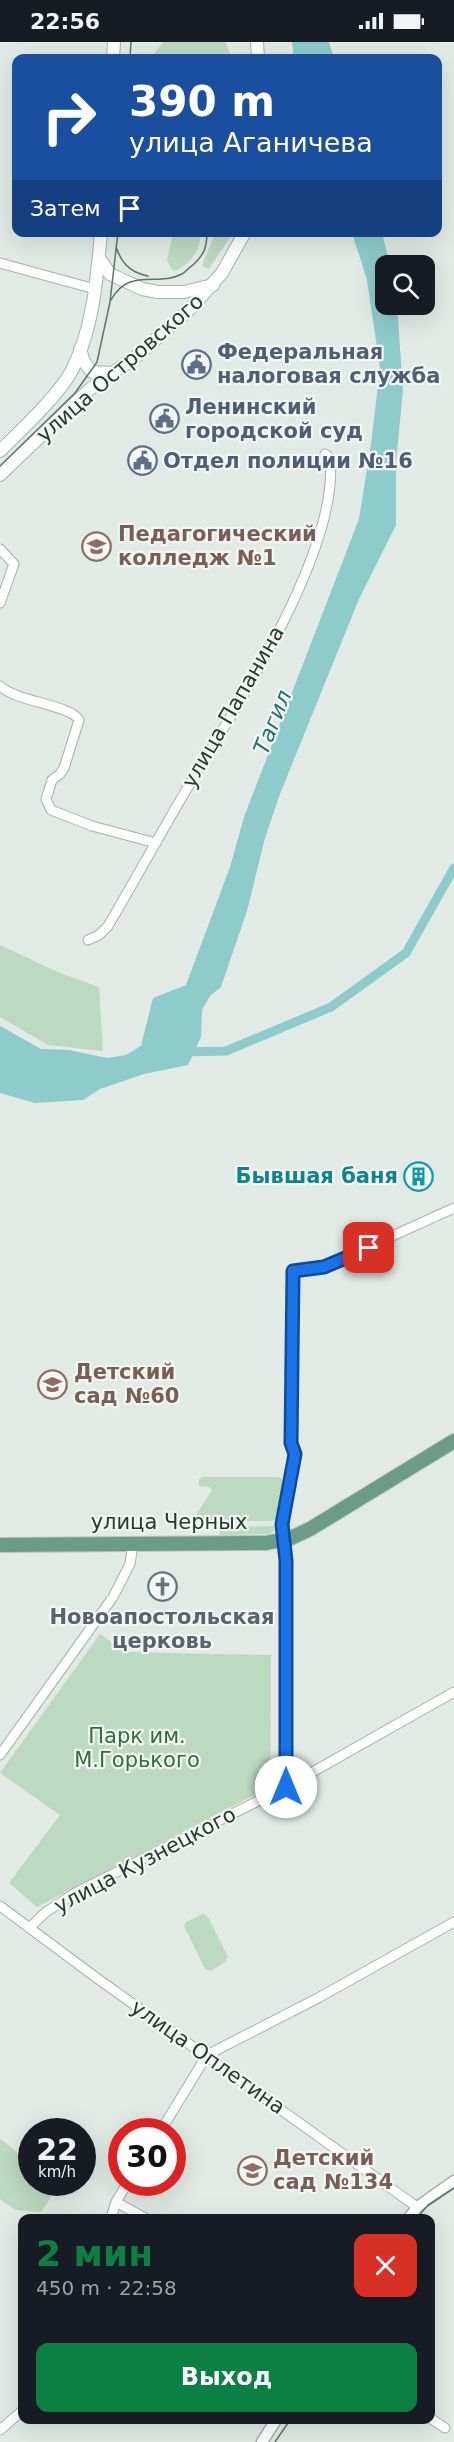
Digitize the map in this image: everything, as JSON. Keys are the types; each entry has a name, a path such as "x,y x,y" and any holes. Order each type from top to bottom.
{"main road":[{"name":"улица Островского","path":"0,451 70,373 80,348 95,289 101,237"},
{"name":"улица Островского","path":"0,475 90,388 138,355 187,313 213,285 242,237"},
{"name":"улица Островского","path":"99,258 113,276 142,289 158,292 184,292 213,285"},
{"path":"80,348 84,362 92,372 112,373"},
{"name":"улица Черных","path":"0,1545 266,1543 283,1540 310,1529 454,1441"}],"street":[{"path":"0,262 95,289"},
{"name":"улица Папанина","path":"88,940 99,935 108,926 242,695 296,594 322,522 331,471 330,458 325,454"},
{"path":"0,549 14,564 0,603"},
{"path":"0,686 15,696 70,713 79,720 64,768 52,780 46,799 51,810 92,826 156,843"},
{"path":"286,1787 286,1561 282,1524 295,1450 291,1443 293,1271 324,1267 454,1208"},
{"path":"0,1755 113,1597 130,1564 133,1544"},
{"name":"улица Кузнецкого","path":"29,1928 46,1912 75,1893 286,1787 454,1692"},
{"name":"улица Оплетина","path":"0,1906 417,2207"},
{"path":"169,2118 207,2055 318,1998 454,1922"},
{"path":"412,2214 417,2207 454,2181"},
{"path":"112,2214 120,2196"},
{"path":"116,2202 138,2214"},
{"path":"0,2430 18,2414"},
{"path":"435,2421 445,2428"},
{"path":"262,2442 273,2424"}],"green space":[{"path":"163,42 225,42 230,54 154,54"},
{"path":"172,237 200,237 197,251 184,266 173,271 167,260"},
{"path":"213,237 230,237 209,269 202,266"},
{"path":"0,945 60,973 99,987 103,1051 48,1045 0,1017"},
{"path":"203,1477 279,1477 282,1479 282,1484 276,1519 272,1521 192,1521 212,1490 209,1487 199,1486 199,1479"},
{"path":"277,1526 276,1530 268,1534 220,1535 219,1527"},
{"name":"Парк им. М.Горького","path":"100,1634 126,1652 271,1655 270,1787 37,1907 9,1883 60,1815 0,1773"},
{"path":"203,1914 208,1917 228,1957 225,1962 211,1971 205,1969 184,1926 186,1922"},
{"path":"0,2139 18,2153 18,2196 50,2196 41,2212 15,2210 0,2199"}],"water":[{"path":"292,42 329,42 333,54 294,54"},
{"path":"353,237 383,237 388,255 375,255 375,315 398,315 403,390 396,462 396,525 359,599 280,794 265,838 247,911 221,987 210,996 202,1010 201,1037 188,1065 144,1074 100,1089 83,1100 35,1103 0,1093 0,1026 41,1049 69,1050 107,1058 126,1055 141,1046 153,998 186,985 230,867 244,817 359,519 380,368 367,280"}],"waterway":[{"path":"182,1052 226,1051 331,1007 406,953 454,868"}],"tram line":[{"path":"130,54 131,42"},
{"path":"0,466 75,393 97,362 110,302 117,237"},
{"path":"111,300 126,284 163,279 183,273 202,254 206,237"},
{"path":"117,249 128,267 148,276"},
{"path":"420,2214 428,2205 454,2188"},
{"path":"275,2442 287,2424"}],"place":[{"name":"Федеральная налоговая служба","path":"196,364"},
{"name":"Ленинский городской суд","path":"164,419"},
{"name":"Отдел полиции №16","path":"142,461"},
{"name":"Педагогический колледж №1","path":"97,546"},
{"name":"Бывшая баня","path":"419,1176"},
{"name":"Детский сад №60","path":"53,1384"},
{"name":"Новоапостольская церковь","path":"162,1586"},
{"name":"Детский сад №134","path":"252,2170"}],"route":[{"path":"286,1787 286,1561 282,1524 295,1454 291,1443 293,1271 324,1267 369,1248"}],"water label":[{"name":"Тагил","path":"272,722"}]}
